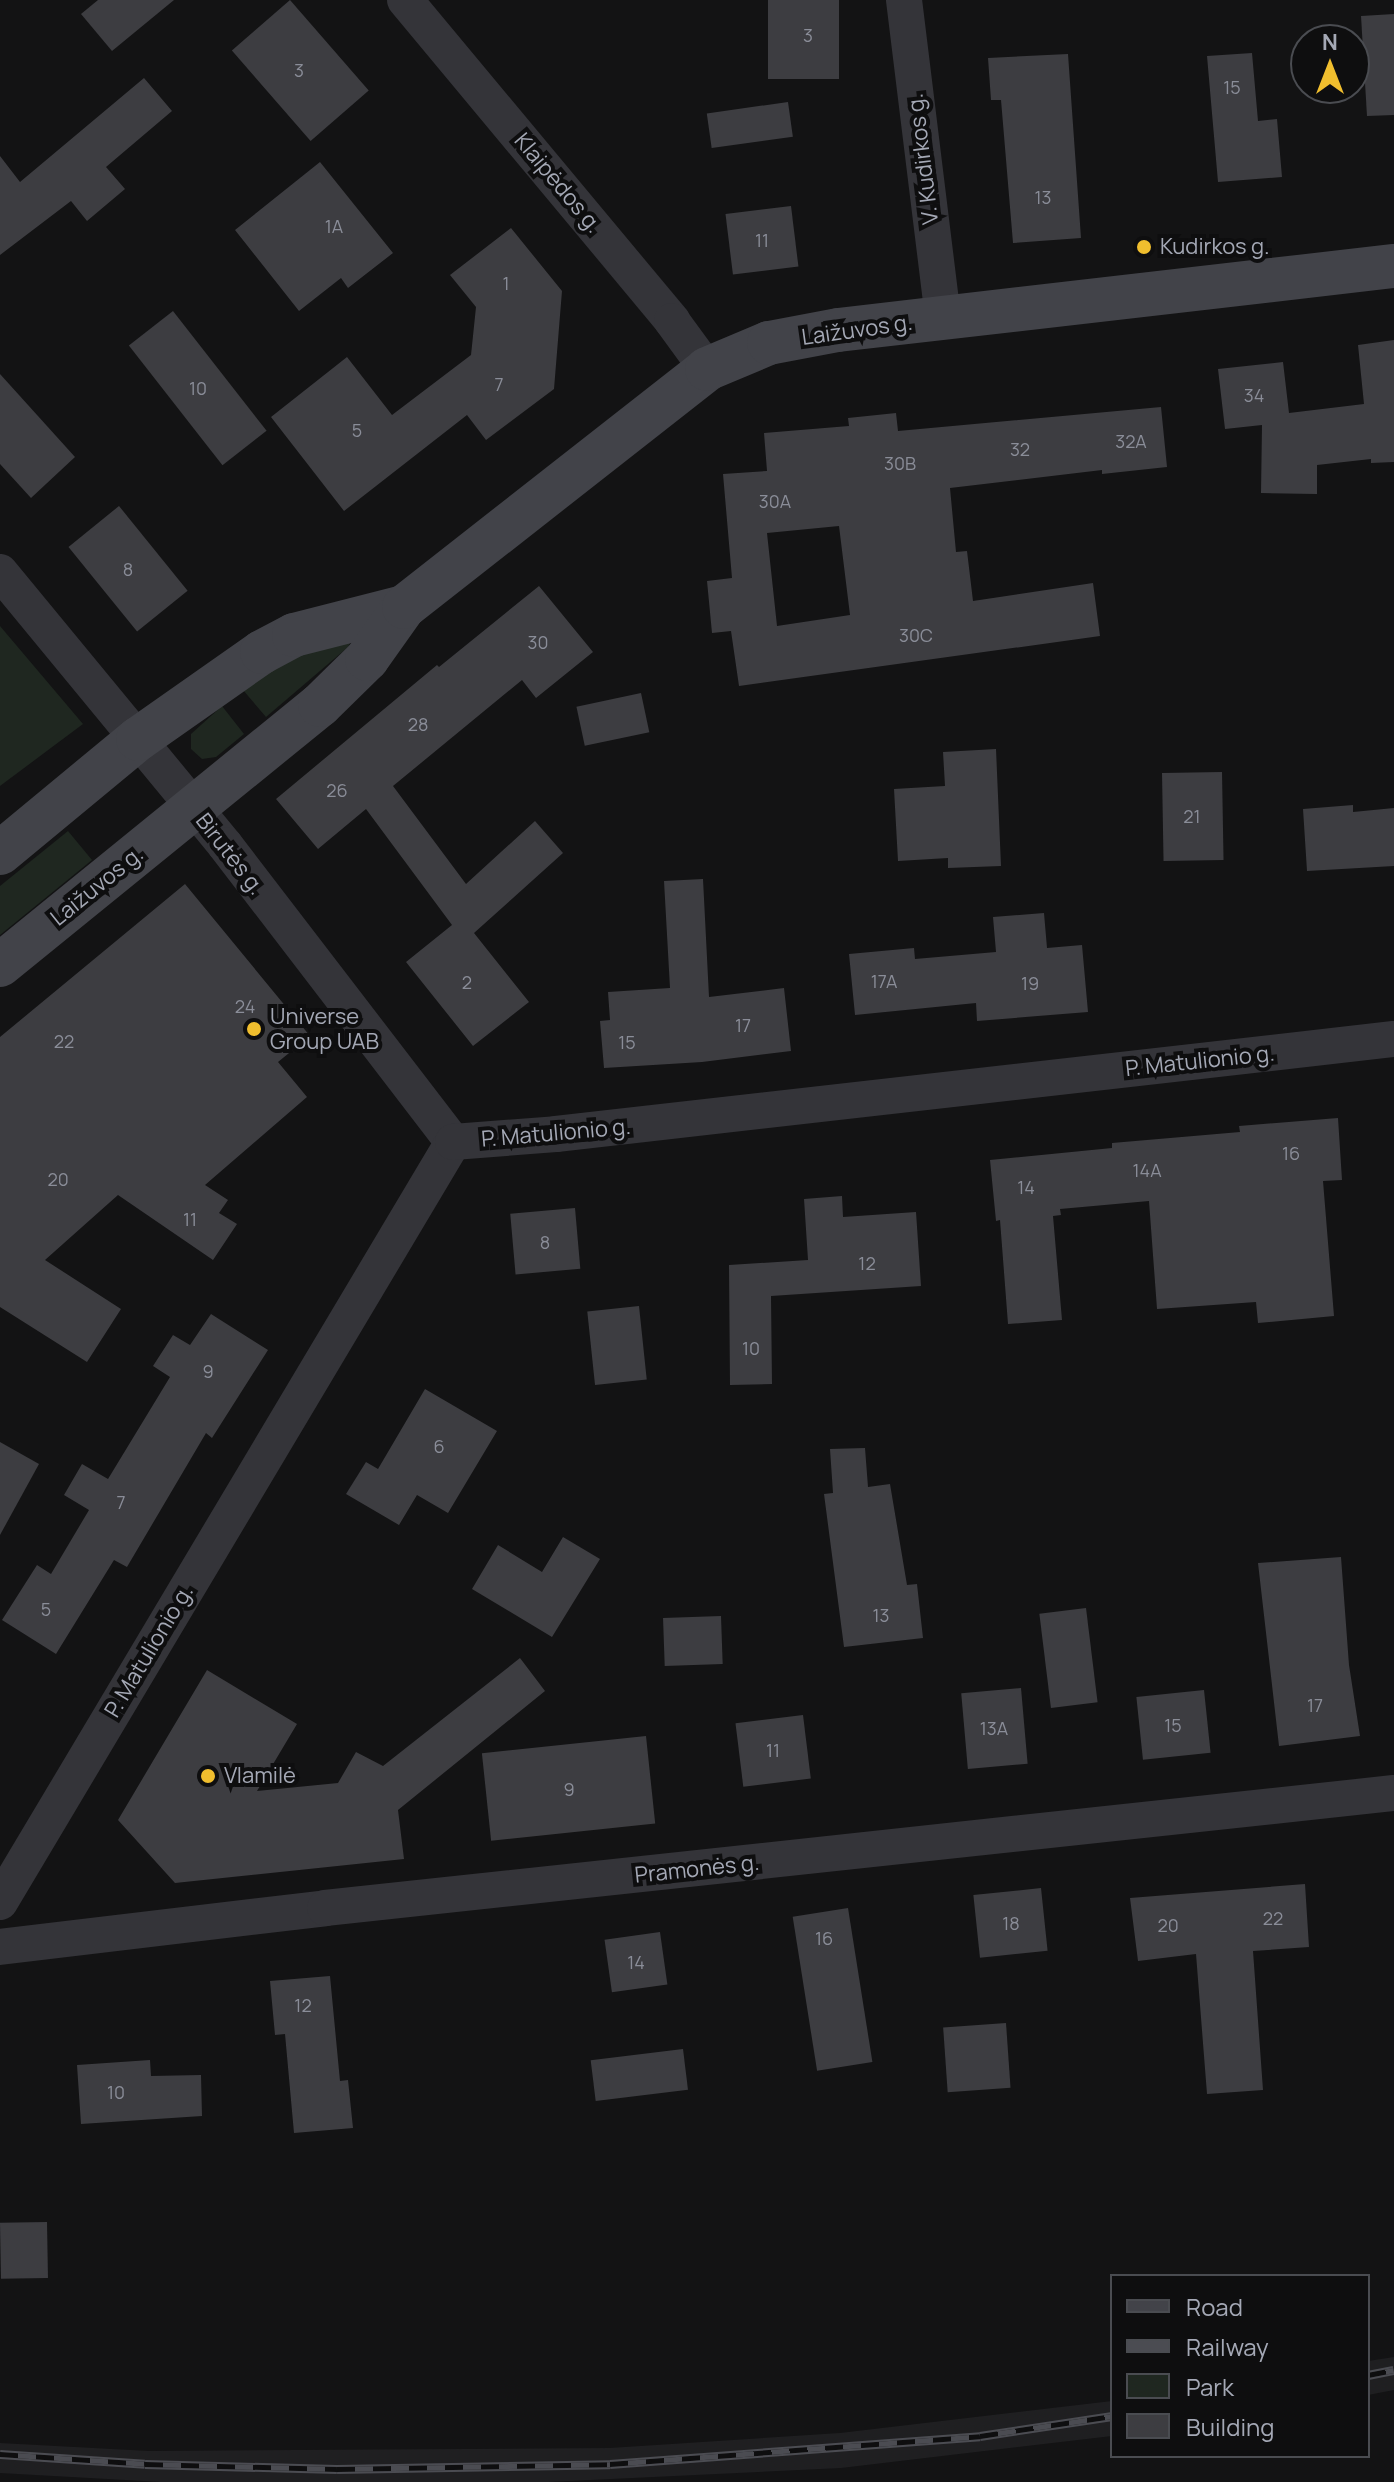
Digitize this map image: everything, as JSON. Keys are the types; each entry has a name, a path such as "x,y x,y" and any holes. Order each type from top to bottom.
{"main road":[{"name":"Laižuvos g.","path":"0,965 320,705 367,659 404,607 707,369 769,343 943,318 1394,266"},
{"path":"0,853 138,739 221,678 294,635 404,607"}],"street":[{"name":"Klaipėdos g.","path":"405,0 662,309 707,369"},
{"name":"V. Kudirkos g.","path":"904,0 943,318"},
{"name":"Birutės g.","path":"0,572 193,807 453,1142"},
{"name":"P. Matulionio g.","path":"0,1902 453,1142 556,1134 1394,1039"},
{"name":"Pramonės g.","path":"0,1947 325,1908 1394,1793"}],"shaded area":[{"path":"1394,2357 1394,2390 1370,2395 1370,2361"},
{"path":"1110,2401 1110,2436 841,2468 548,2482 161,2482 0,2473 0,2443 149,2451 610,2448 840,2433"}],"green space":[{"path":"0,626 83,724 0,786"},
{"path":"339,635 350,643 348,647 266,717 243,690 266,672"},
{"path":"222,706 244,734 216,757 202,759 191,749 191,734"},
{"path":"68,831 92,860 0,935 0,886"}],"building":[{"path":"98,0 174,0 112,51 81,14"},
{"path":"290,0 369,91 311,141 232,51"},
{"path":"768,0 839,0 839,79 768,79"},
{"path":"1394,14 1394,115 1367,116 1366,104 1370,104 1370,24 1361,24 1361,16"},
{"path":"1252,53 1258,121 1277,119 1282,177 1218,182 1207,56"},
{"path":"1068,54 1081,238 1013,243 1001,100 991,100 988,58"},
{"path":"144,78 172,111 106,167 125,189 87,221 71,201 0,255 0,156 20,182"},
{"path":"788,102 793,137 712,148 707,113"},
{"path":"320,162 393,253 348,288 341,278 299,311 235,230"},
{"path":"791,206 798,267 733,275 725,214"},
{"path":"511,228 562,291 554,389 486,440 467,415 344,511 271,417 347,357 392,415 471,355 476,307 450,275"},
{"path":"173,311 267,431 222,465 129,345"},
{"path":"1394,340 1394,462 1371,463 1371,459 1317,465 1317,494 1261,493 1262,425 1225,429 1218,369 1283,362 1289,413 1364,404 1358,345"},
{"path":"0,374 75,457 31,498 0,464"},
{"path":"1161,407 1167,467 1102,474 1102,470 950,488 956,552 967,551 973,601 1093,583 1100,636 739,686 731,631 712,633 707,581 732,578 723,474 767,471 764,433 849,426 848,418 896,413 898,431","holes":["839,526 850,615 777,626 767,533"]},
{"path":"119,506 188,591 137,632 68,547"},
{"path":"539,586 593,652 536,698 522,680 393,786 466,884 535,821 563,853 474,933 529,1002 473,1046 406,962 452,925 366,809 318,849 276,799 437,665 439,667"},
{"path":"641,693 649,732 585,746 576,707"},
{"path":"996,749 1001,866 948,868 948,858 898,861 894,789 945,786 943,752"},
{"path":"1222,772 1224,860 1164,861 1162,773"},
{"path":"1353,805 1353,812 1394,808 1394,866 1307,871 1303,809"},
{"path":"703,879 709,997 784,988 791,1051 702,1062 604,1068 600,1021 610,1020 608,992 670,988 664,881"},
{"path":"185,884 310,1036 278,1062 307,1097 205,1185 228,1200 219,1213 237,1224 213,1260 118,1195 45,1260 121,1309 87,1362 0,1307 0,1037"},
{"path":"1044,913 1047,948 1082,945 1088,1012 977,1021 976,1003 855,1015 849,954 914,948 915,959 996,952 993,917"},
{"path":"1338,1118 1342,1180 1323,1181 1334,1316 1258,1323 1256,1302 1157,1309 1149,1201 1060,1209 1061,1215 1053,1216 1062,1320 1008,1324 1000,1220 996,1221 990,1160 1112,1148 1112,1143 1240,1132 1239,1126"},
{"path":"842,1196 843,1217 916,1212 921,1286 771,1296 772,1384 730,1385 729,1265 808,1260 804,1199"},
{"path":"575,1208 580,1269 516,1274 510,1214"},
{"path":"639,1306 647,1380 595,1385 587,1311"},
{"path":"211,1314 268,1350 212,1438 206,1433 127,1567 114,1560 56,1654 2,1620 37,1565 51,1574 89,1510 64,1495 82,1464 108,1479 170,1377 153,1366 173,1335 190,1345"},
{"path":"425,1389 497,1431 448,1513 417,1495 399,1525 346,1494 366,1462 378,1469"},
{"path":"0,1442 39,1464 0,1535"},
{"path":"865,1448 868,1487 890,1484 907,1585 917,1584 923,1638 844,1647 824,1494 833,1493 830,1449"},
{"path":"563,1537 600,1559 552,1637 472,1589 498,1545 542,1572"},
{"path":"1341,1557 1349,1665 1360,1736 1279,1746 1258,1563"},
{"path":"1086,1608 1098,1702 1051,1708 1039,1614"},
{"path":"721,1616 723,1664 665,1666 663,1618"},
{"name":"Vlamilė","path":"520,1658 545,1691 398,1810 404,1859 175,1883 118,1820 207,1670 297,1724 257,1791 338,1783 356,1752 383,1766"},
{"path":"1021,1688 1028,1764 968,1769 961,1693"},
{"path":"1204,1690 1211,1753 1143,1760 1136,1697"},
{"path":"803,1715 811,1779 743,1787 736,1723"},
{"path":"646,1736 655,1824 491,1841 482,1753"},
{"path":"1305,1884 1309,1947 1253,1951 1263,2090 1207,2094 1196,1954 1138,1961 1130,1898"},
{"path":"1041,1888 1048,1951 980,1958 973,1895"},
{"path":"848,1908 872,2062 817,2071 793,1917"},
{"path":"660,1932 667,1984 612,1992 605,1940"},
{"path":"330,1976 340,2081 348,2080 353,2128 294,2133 285,2034 275,2035 270,1981"},
{"path":"1006,2023 1011,2088 948,2092 943,2027"},
{"path":"683,2049 688,2090 596,2101 591,2060"},
{"path":"150,2060 151,2076 201,2075 202,2116 81,2124 77,2065"},
{"path":"47,2222 48,2278 1,2279 0,2223"}],"railway":[{"path":"1370,2375 1394,2370"},
{"path":"0,2454 145,2464 337,2469 610,2464 980,2436 1110,2416"}],"place":[{"name":"Kudirkos g.","path":"1144,247"},
{"name":"Universe Group UAB","path":"254,1029"},
{"name":"Vlamilė","path":"208,1776"}]}
